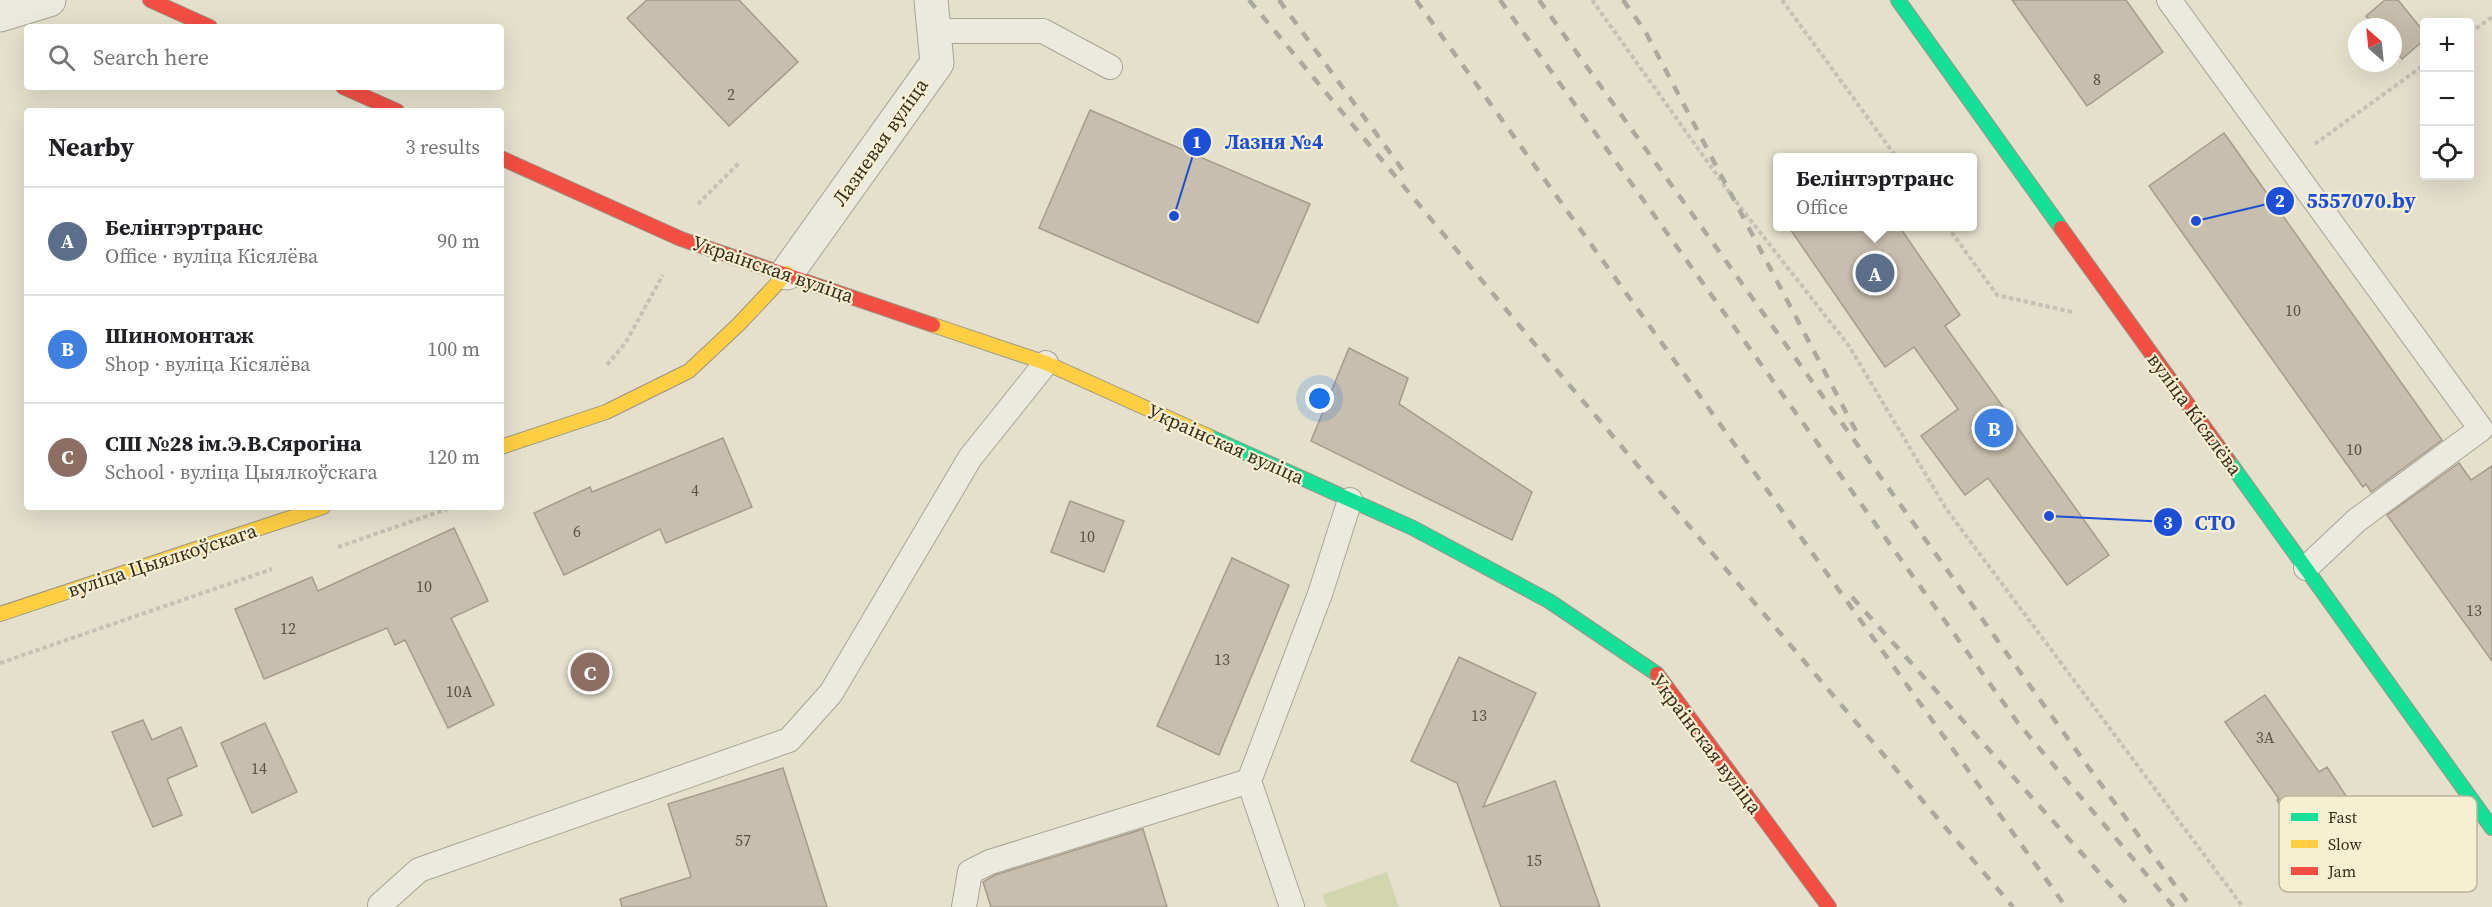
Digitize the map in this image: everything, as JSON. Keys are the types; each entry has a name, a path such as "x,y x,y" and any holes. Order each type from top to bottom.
{"street":[{"path":"0,15 49,0"},
{"path":"150,0 203,24"},
{"name":"вуліца Кісялёва","path":"1898,0 2469,796"},
{"name":"Лазневая вуліца","path":"787,273 937,63 932,15"},
{"path":"351,90 390,108"},
{"name":"Украінская вуліца","path":"504,159 681,239 787,273 1046,363 1413,528 1549,601 1657,674 1829,907"},
{"path":"504,446 606,412 689,371 739,324 787,273"},
{"name":"вуліца Цыялкоўскага","path":"0,614 314,510"},
{"name":"вуліца Кісялёва","path":"2477,807 2492,828"}],"lane":[{"path":"2169,0 2481,429 2358,520 2306,568"},
{"path":"932,15 1043,31 1110,67"},
{"path":"381,907 380,905 419,870 789,740 831,693 970,458 1046,363"},
{"path":"1292,907 1249,781 1320,594 1350,500"},
{"path":"964,907 970,872 990,862 1249,781"}],"path":[{"path":"1592,0 1734,199 1849,346 1947,510 2243,907"},
{"path":"1782,0 1893,153"},
{"path":"2474,30 2492,17"},
{"path":"2288,164 2420,68"},
{"path":"693,209 739,164"},
{"path":"1951,231 1997,295 2079,313"},
{"path":"603,369 626,342 661,280"},
{"path":"328,550 444,510"},
{"path":"0,663 283,566"}],"green space":[{"path":"1387,872 1399,907 1327,907 1322,895"}],"building":[{"path":"647,0 739,0 798,62 729,126 627,18"},
{"path":"2012,0 2126,0 2163,52 2087,106"},
{"path":"2385,0 2398,0 2420,27 2420,43 2402,59 2402,18 2368,18 2366,16"},
{"path":"1090,110 1310,204 1258,323 1039,228"},
{"path":"2224,133 2442,440 2371,492 2366,484 2363,487 2149,186"},
{"path":"1791,231 1902,231 1960,315 1945,326 2109,555 2067,585 1988,478 1965,495 1921,436 1958,409 1914,347 1885,367"},
{"path":"1349,348 1408,378 1399,404 1532,492 1512,540 1311,441"},
{"path":"723,438 752,507 666,543 660,529 564,575 534,513 590,487 592,492"},
{"path":"2459,463 2471,480 2492,466 2492,661 2387,515"},
{"path":"1070,501 1124,521 1104,572 1051,552"},
{"path":"454,528 488,601 451,618 494,705 448,728 405,640 395,645 387,628 264,679 235,609 312,577 318,591"},
{"path":"1232,558 1289,585 1219,755 1157,726"},
{"path":"1459,657 1536,693 1483,807 1555,781 1600,907 1501,907 1457,783 1411,761"},
{"path":"2265,695 2319,772 2327,767 2346,796 2279,796 2279,799 2225,722"},
{"path":"143,720 152,740 181,727 197,766 167,779 182,815 153,827 112,732"},
{"path":"265,723 297,792 252,813 221,743"},
{"path":"783,768 827,907 622,907 620,899 691,877 668,804"},
{"path":"1143,829 1167,907 991,907 983,882 995,875"}],"railway":[{"path":"1249,0 1543,354 2013,907"},
{"path":"1279,0 1407,176"},
{"path":"1416,0 2066,907"},
{"path":"1500,0 2018,723 2174,907"},
{"path":"1539,0 2191,907"},
{"path":"1623,0 1645,31 1856,431"},
{"path":"1852,597 2130,907"}],"traffic: fast":[{"path":"1898,0 2061,228"},
{"path":"1208,436 1413,528 1549,601 1657,674"},
{"path":"2228,460 2469,796"},
{"path":"2477,807 2492,828"}],"traffic: slow":[{"path":"504,446 606,412 689,371 739,324 787,273"},
{"path":"933,325 1046,363 1208,436"},
{"path":"0,614 314,510"}],"traffic: jam":[{"path":"150,0 203,24"},
{"path":"350,90 390,108"},
{"path":"504,159 681,239 933,325"},
{"path":"2061,228 2228,460"},
{"path":"1657,674 1829,907"}],"place":[{"name":"Лазня №4","path":"1174,216"},
{"name":"5557070.by","path":"2196,221"},
{"name":"Белінтэртранс","path":"1875,273"},
{"name":"Шиномонтаж","path":"1994,428"},
{"name":"СТО","path":"2049,516"},
{"name":"СШ №28 ім.Э.В.Сярогіна","path":"590,672"}]}
